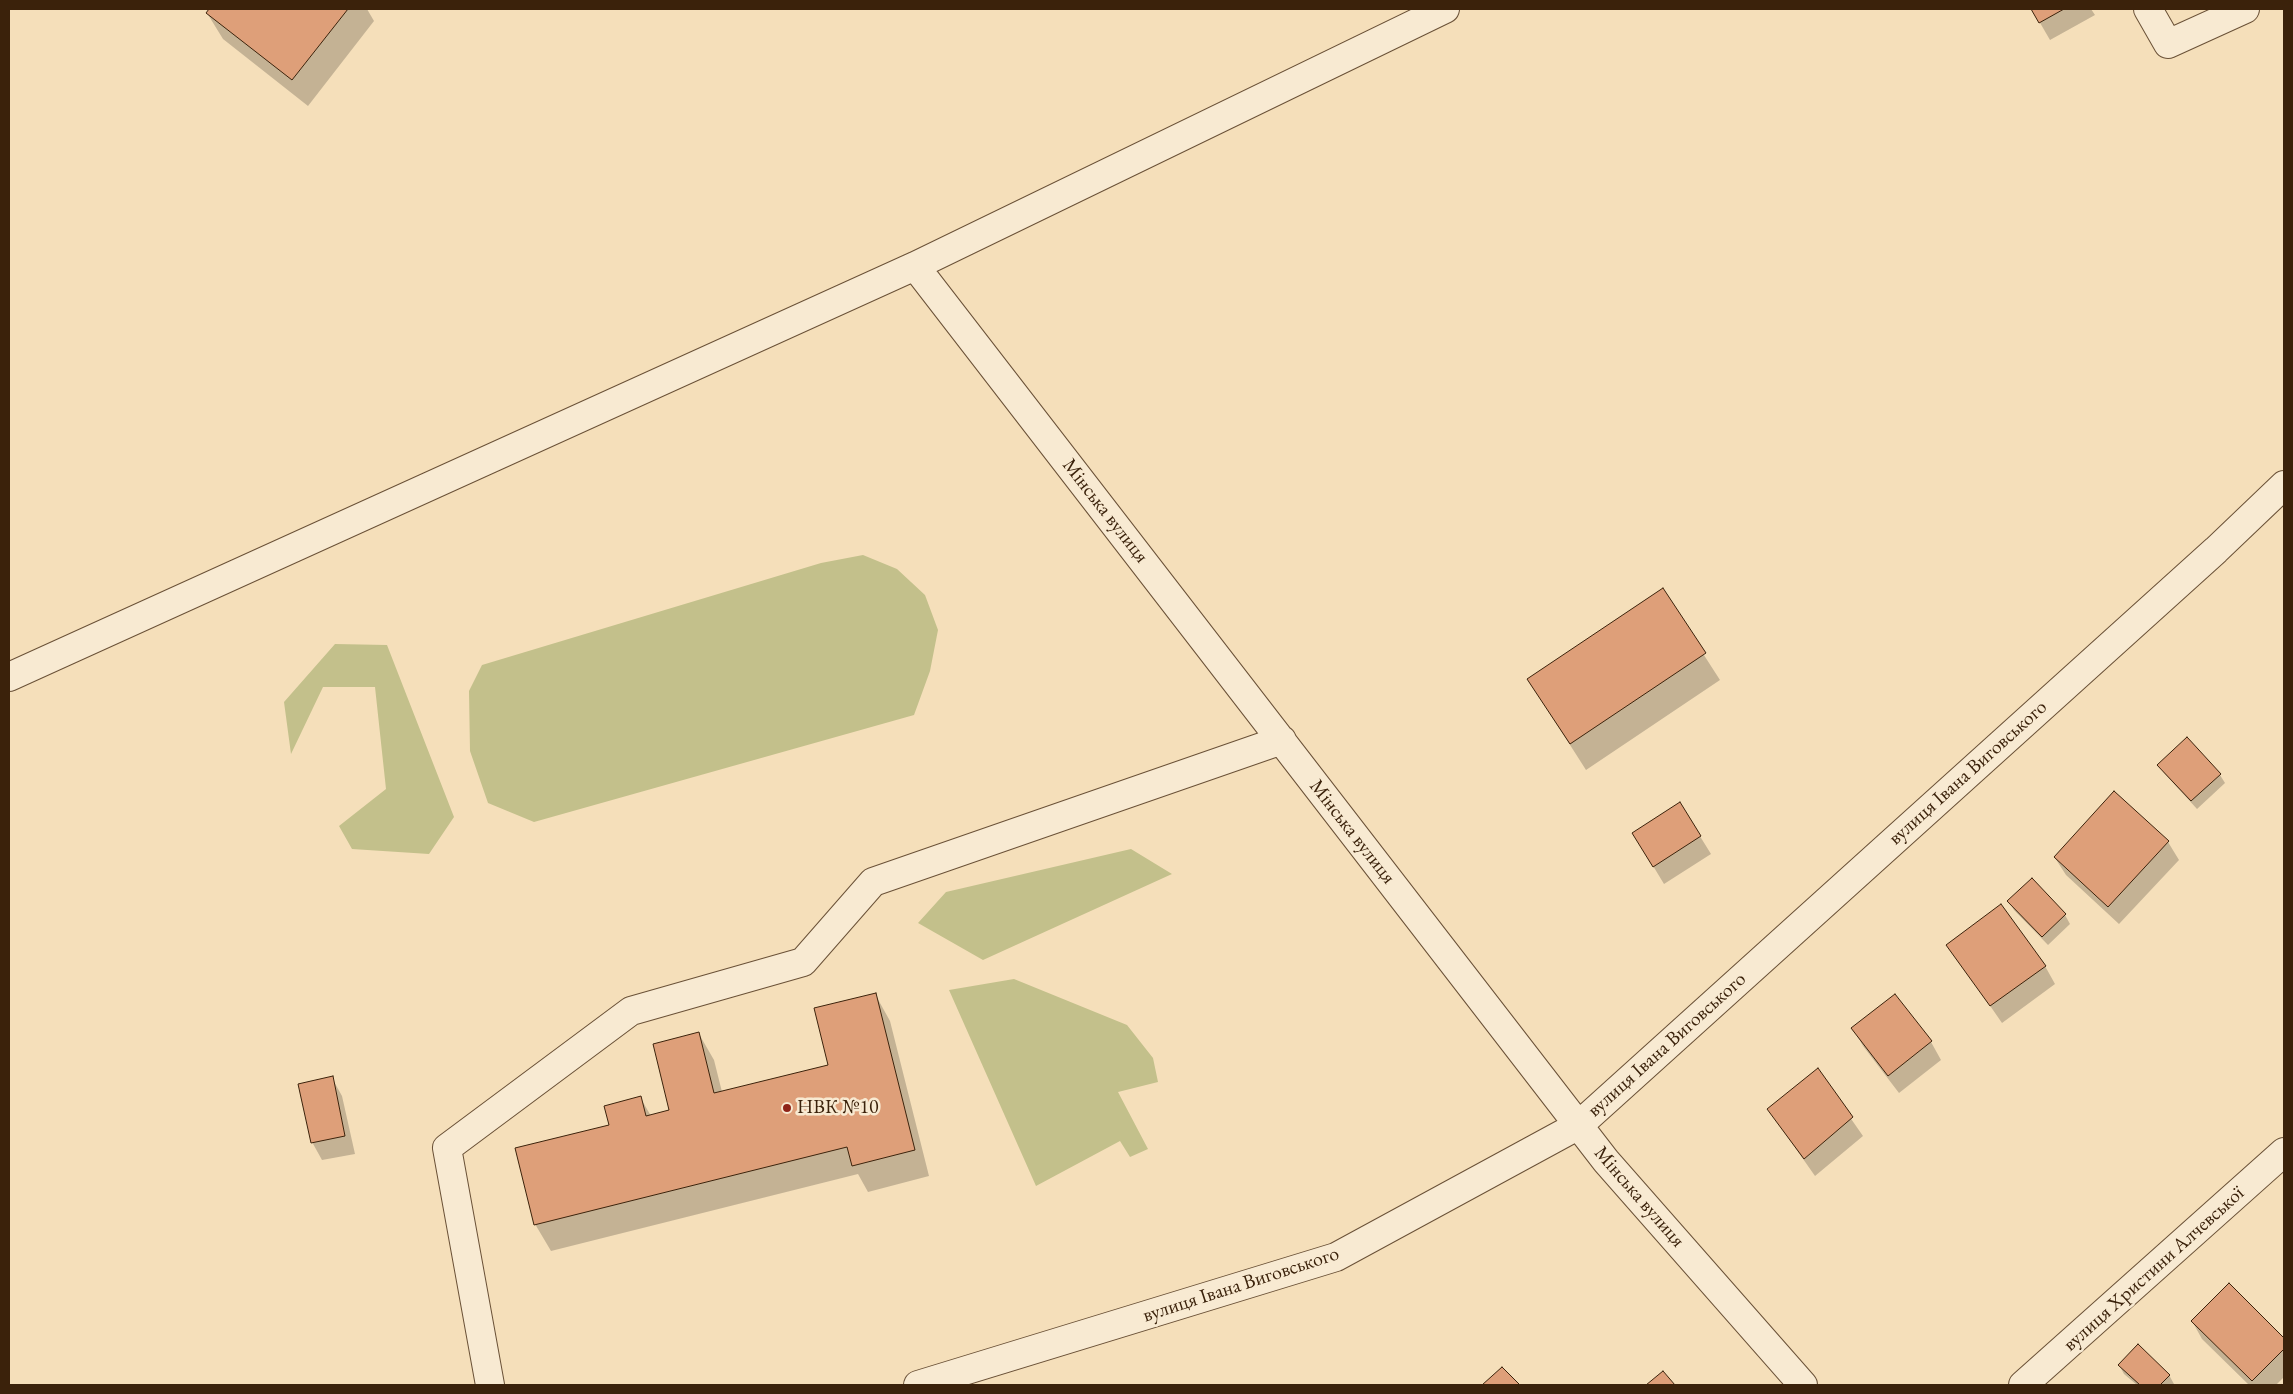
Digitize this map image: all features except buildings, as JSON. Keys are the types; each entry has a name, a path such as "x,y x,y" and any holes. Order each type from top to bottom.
{"street":[{"path":"9,677 916,266 1445,9"},
{"path":"2148,9 2168,44 2245,9"},
{"name":"Мінська вулиця","path":"916,266 1606,1161 1804,1385"},
{"name":"вулиця Івана Виговського","path":"918,1385 1336,1257 1579,1125 2284,485"},
{"path":"490,1385 447,1148 631,1012 803,962 873,882 1282,740"},
{"name":"вулиця Христини Алчевської","path":"2023,1385 2284,1152"}],"shaded area":[{"path":"863,555 897,569 925,595 938,630 930,671 914,715 534,822 488,803 470,751 469,691 482,665 821,563"},
{"path":"335,644 387,645 454,817 429,854 352,849 339,826 386,789 375,687 323,687 291,754 284,702"},
{"path":"1131,849 1172,874 983,960 918,923 946,892"},
{"path":"1014,979 1127,1025 1153,1058 1158,1082 1118,1092 1148,1149 1130,1157 1120,1141 1036,1186 949,990"}],"place":[{"name":"НВК №10","path":"787,1108"}]}
